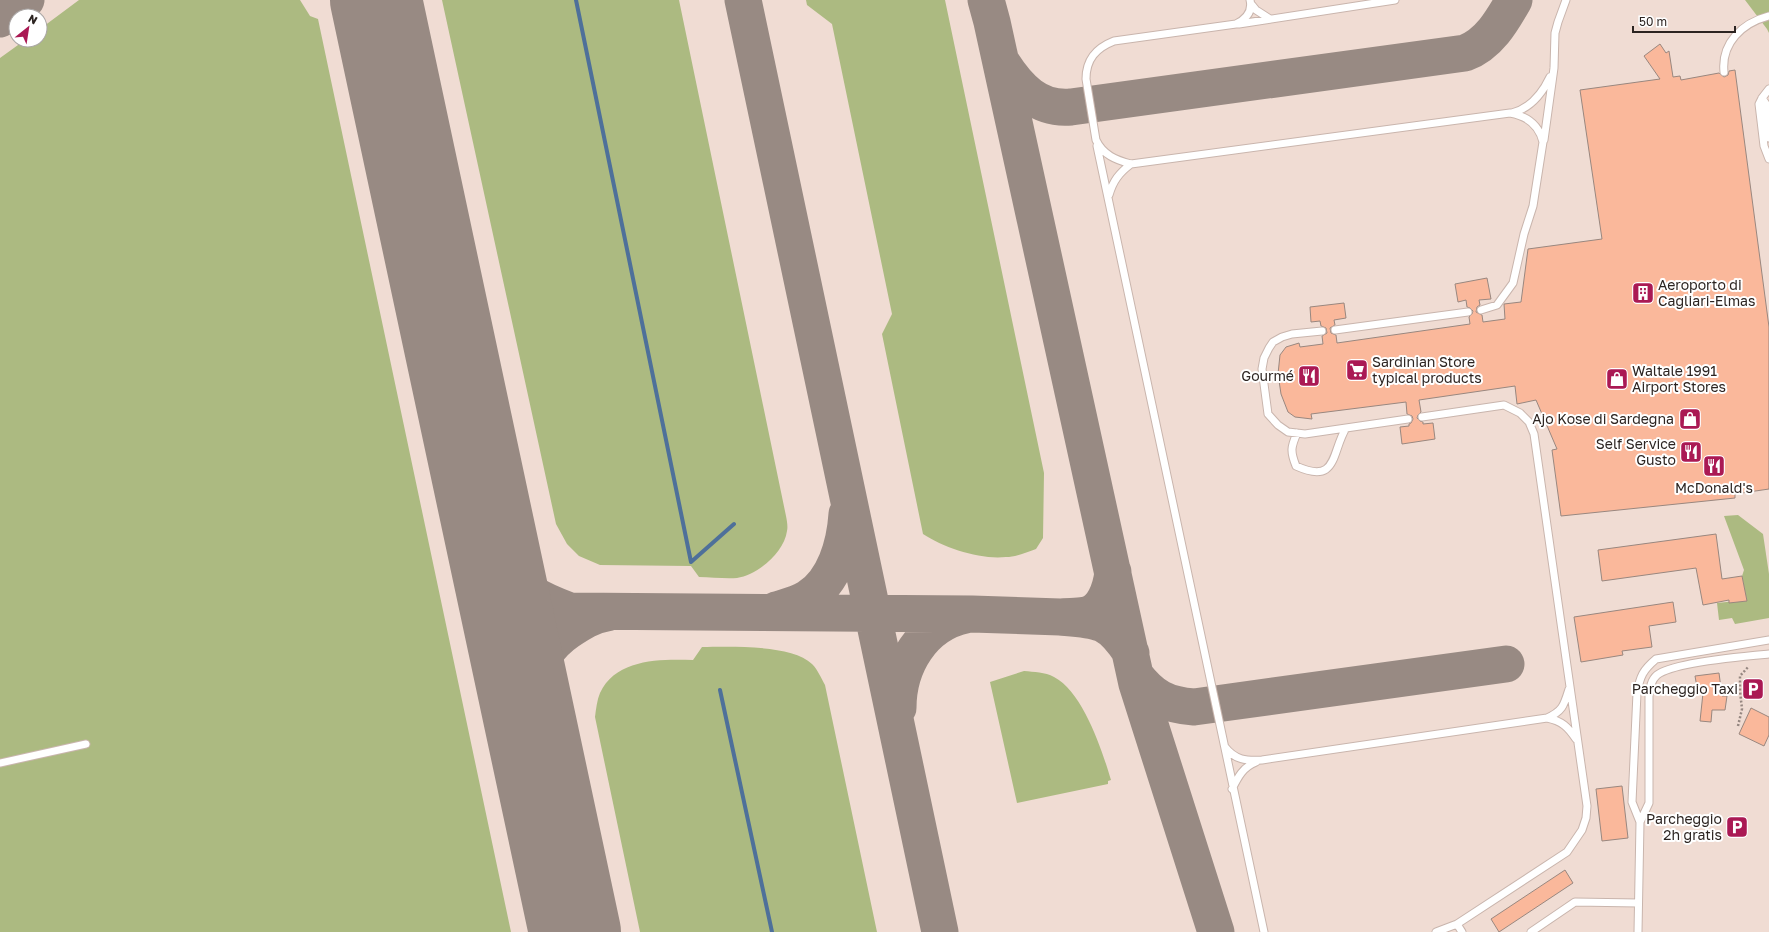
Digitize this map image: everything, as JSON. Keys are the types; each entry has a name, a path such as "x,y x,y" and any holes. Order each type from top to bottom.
{"lane":[{"path":"1264,932 1232,789 1096,140 1086,79 1086,69 1090,59 1096,51 1103,45 1114,41 1395,0"},
{"path":"1481,310 1497,305 1513,283 1524,234 1533,206 1554,68 1555,33 1566,0"},
{"path":"1251,3 1256,10 1270,19"},
{"path":"1236,24 1244,20 1249,13 1251,3"},
{"path":"1724,72 1724,56 1733,38 1747,24 1769,16"},
{"path":"1096,140 1100,149 1108,155 1118,161 1131,164 1510,113 1522,110 1535,100 1547,84 1554,68"},
{"path":"1769,89 1759,104 1763,140 1769,159"},
{"path":"1762,98 1766,104 1769,138"},
{"path":"1510,113 1527,118 1541,133 1543,142"},
{"path":"1108,197 1112,184 1118,175 1131,164"},
{"path":"1336,330 1468,312"},
{"path":"1322,331 1292,334 1282,337 1273,342 1264,358 1262,369 1268,414 1278,425 1288,432 1304,434 1408,419"},
{"path":"1422,417 1504,405 1520,413 1529,422 1534,434 1587,806 1586,818 1578,838 1567,852 1457,924 1436,932"},
{"path":"1297,433 1291,446 1292,457 1296,466 1309,471 1323,471 1331,466 1341,436 1346,428"},
{"path":"1640,822 1632,802 1636,693 1639,678 1646,668 1656,659 1769,640"},
{"path":"1638,932 1640,822 1648,804 1649,695 1651,684 1656,676 1666,670 1728,658 1769,654"},
{"path":"1223,746 1230,754 1237,758 1247,761 1262,760 1547,718 1558,713 1564,706 1570,687"},
{"path":"1547,718 1558,720 1566,725 1578,740"},
{"path":"0,763 86,744"},
{"path":"1232,789 1242,772 1249,765 1262,760"},
{"path":"1531,932 1575,902 1638,903"},
{"path":"1457,924 1462,932"}],"path":[{"path":"1738,726 1742,709 1740,676 1751,663"}],"green space":[{"path":"79,0 300,0 310,16 318,19 511,932 0,932 0,58 14,48 48,48 48,23"},
{"path":"442,0 679,0 787,522 787,531 781,547 761,568 745,576 728,578 699,577 691,566 600,565 579,556 567,544 556,524"},
{"path":"806,0 945,0 1044,473 1043,538 1036,549 1010,557 985,557 963,552 941,544 923,534 882,334 892,314 832,24 807,5"},
{"path":"1745,0 1769,0 1769,33 1767,29"},
{"path":"1738,515 1763,534 1769,574 1769,618 1735,624 1732,618 1719,620 1717,603 1746,600 1742,576 1744,570 1724,516"},
{"path":"702,647 744,647 776,650 803,658 812,664 818,671 825,685 877,932 640,932 595,717 597,702 607,681 628,667 654,661 693,660"},
{"path":"1024,671 1051,675 1074,695 1097,738 1111,780 1108,781 1108,784 1017,803 990,682"}],"building":[{"name":"Aeroporto di Cagliari-Elmas","path":"1660,44 1666,53 1669,51 1673,77 1680,76 1681,80 1719,73 1724,77 1728,75 1729,71 1735,70 1769,327 1769,489 1735,494 1735,498 1561,516 1552,450 1557,449 1536,400 1517,404 1515,386 1419,400 1421,412 1417,418 1423,422 1423,424 1433,423 1435,439 1402,444 1400,427 1409,426 1413,419 1412,416 1407,414 1406,402 1311,414 1312,419 1295,417 1288,412 1281,394 1278,374 1280,355 1286,347 1299,343 1300,347 1323,344 1322,336 1327,333 1326,328 1321,326 1320,321 1311,322 1310,307 1344,303 1346,318 1334,320 1335,325 1330,328 1331,333 1336,335 1337,343 1470,324 1469,317 1473,311 1467,307 1466,300 1458,302 1455,284 1487,278 1491,299 1479,300 1480,305 1477,307 1476,312 1482,315 1483,322 1505,319 1504,304 1521,302 1528,249 1602,239 1580,90 1660,79 1644,56"},
{"path":"1716,534 1722,579 1742,576 1747,601 1729,603 1729,600 1703,605 1696,568 1602,581 1598,550"},
{"path":"1673,602 1676,622 1649,626 1652,647 1622,651 1623,655 1581,662 1574,617"},
{"path":"1719,673 1722,696 1727,696 1725,710 1712,710 1711,722 1700,721 1703,693 1698,693 1695,676"},
{"path":"1751,708 1769,717 1769,735 1764,746 1739,734"},
{"path":"1622,786 1628,838 1602,841 1596,789"},
{"path":"1565,870 1573,883 1499,932 1491,919"}],"waterway":[{"path":"576,0 691,562 734,524"},
{"path":"720,690 772,932"}],"taxiway":[{"path":"0,19 26,0"},
{"path":"743,0 940,932"},
{"path":"986,0 1137,684 1216,932"},
{"path":"1002,63 1015,81 1030,96 1049,105 1071,107 1465,53 1474,49 1488,38 1500,24 1514,0"},
{"path":"484,504 495,547 506,570 521,586 539,598 570,611 972,614 1060,617"},
{"path":"776,610 808,598 825,582 832,572 841,549 847,514"},
{"path":"1113,572 1106,598 1098,609 1086,615 1060,617 1084,619 1102,623 1116,633 1131,653"},
{"path":"539,762 532,707 536,674 542,658 553,644 568,631 591,617 607,613"},
{"path":"898,708 902,677 908,662 916,649 925,637 937,627 950,620 966,615"},
{"path":"1135,675 1147,689 1160,698 1175,704 1194,707 1506,664"}],"runway":[{"path":"376,0 575,932"}],"place":[{"name":"Aeroporto di Cagliari-Elmas","path":"1643,293"},
{"name":"Sardinian Store typical products","path":"1357,370"},
{"name":"Gourmé","path":"1309,376"},
{"name":"Waltale 1991 Airport Stores","path":"1617,379"},
{"name":"Ajo Kose di Sardegna","path":"1690,419"},
{"name":"Self Service Gusto","path":"1691,452"},
{"name":"McDonald's","path":"1714,466"},
{"name":"Parcheggio Taxi","path":"1753,689"},
{"name":"Parcheggio 2h gratis","path":"1737,827"}]}
